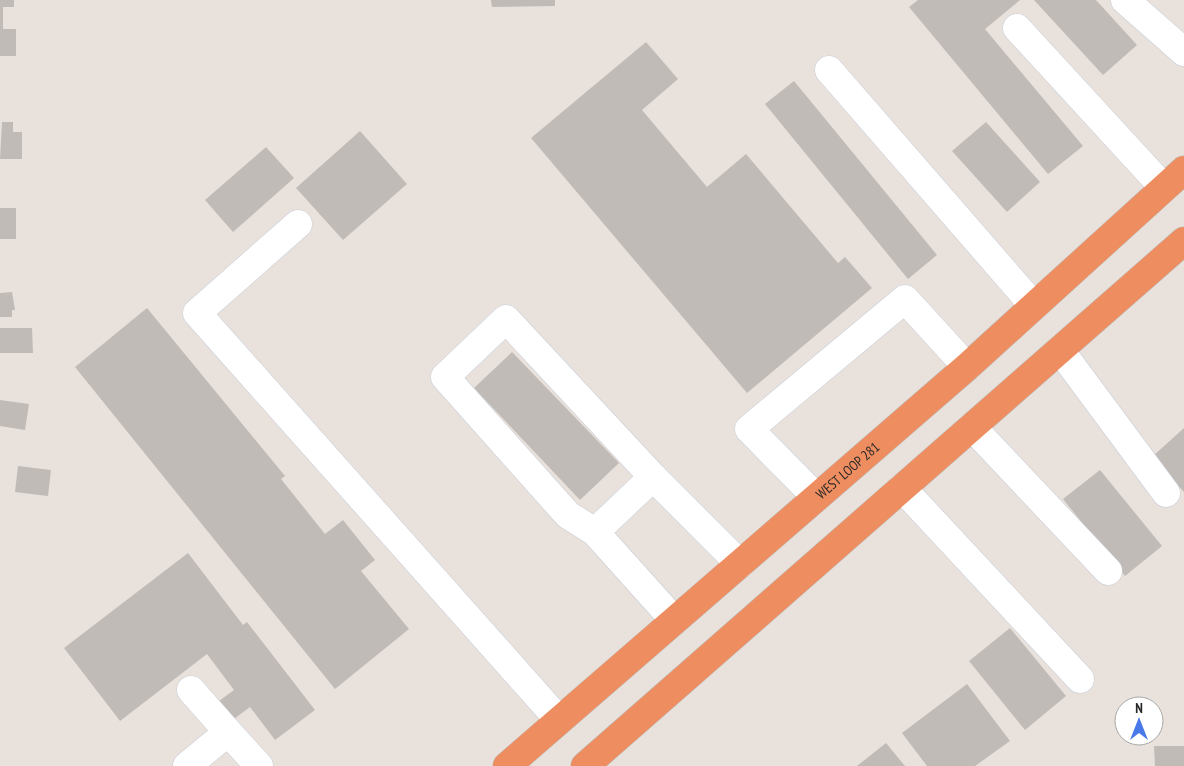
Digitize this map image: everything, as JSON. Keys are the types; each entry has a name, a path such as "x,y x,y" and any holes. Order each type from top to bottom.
{"highway":[{"name":"WEST LOOP 281","path":"507,766 967,367 1184,170"},
{"path":"585,766 1184,241"}],"lane":[{"path":"1125,0 1184,52"},
{"path":"1017,28 1164,188"},
{"path":"829,70 1034,306"},
{"path":"298,224 197,313 559,720"},
{"path":"816,497 749,428 905,299 967,367"},
{"path":"674,620 595,532 568,515 445,377 506,318 653,477 740,564"},
{"path":"1060,350 1166,493"},
{"path":"972,427 1108,572"},
{"path":"595,532 653,477"},
{"path":"902,488 1080,679"},
{"path":"191,690 259,766"},
{"path":"187,766 228,732"}],"building":[{"path":"0,0 14,0 14,7 3,7 3,29 16,29 16,56 0,56"},
{"path":"491,0 555,0 555,6 492,7"},
{"path":"918,0 1020,0 985,29 1083,146 1048,174 909,7"},
{"path":"1034,0 1096,0 1137,45 1103,75"},
{"path":"646,42 678,79 642,110 707,187 746,154 838,263 845,257 872,288 747,393 531,138"},
{"path":"794,81 937,255 908,279 765,104"},
{"path":"2,122 13,122 13,132 22,132 22,159 0,159"},
{"path":"986,122 1040,182 1007,212 952,151"},
{"path":"360,131 407,184 343,240 296,188"},
{"path":"266,147 294,178 233,232 205,200"},
{"path":"0,208 16,208 16,239 0,239"},
{"path":"12,292 15,310 12,310 12,317 0,317 0,293"},
{"path":"147,308 285,476 281,479 325,534 343,520 375,560 361,571 409,629 335,689 75,367"},
{"path":"0,328 32,328 33,353 0,353"},
{"path":"512,352 619,463 580,500 474,388"},
{"path":"0,400 29,404 25,430 0,426"},
{"path":"1184,428 1184,492 1152,457"},
{"path":"18,466 51,470 48,496 15,492"},
{"path":"1100,470 1162,546 1125,576 1063,499"},
{"path":"188,553 243,625 247,622 315,710 275,740 250,707 234,719 219,701 234,690 207,654 120,721 64,648"},
{"path":"1010,628 1066,696 1025,730 969,661"},
{"path":"967,684 1010,741 975,766 927,766 902,733"},
{"path":"886,743 905,766 857,766"},
{"path":"1154,746 1184,746 1184,766 1155,766"}]}
